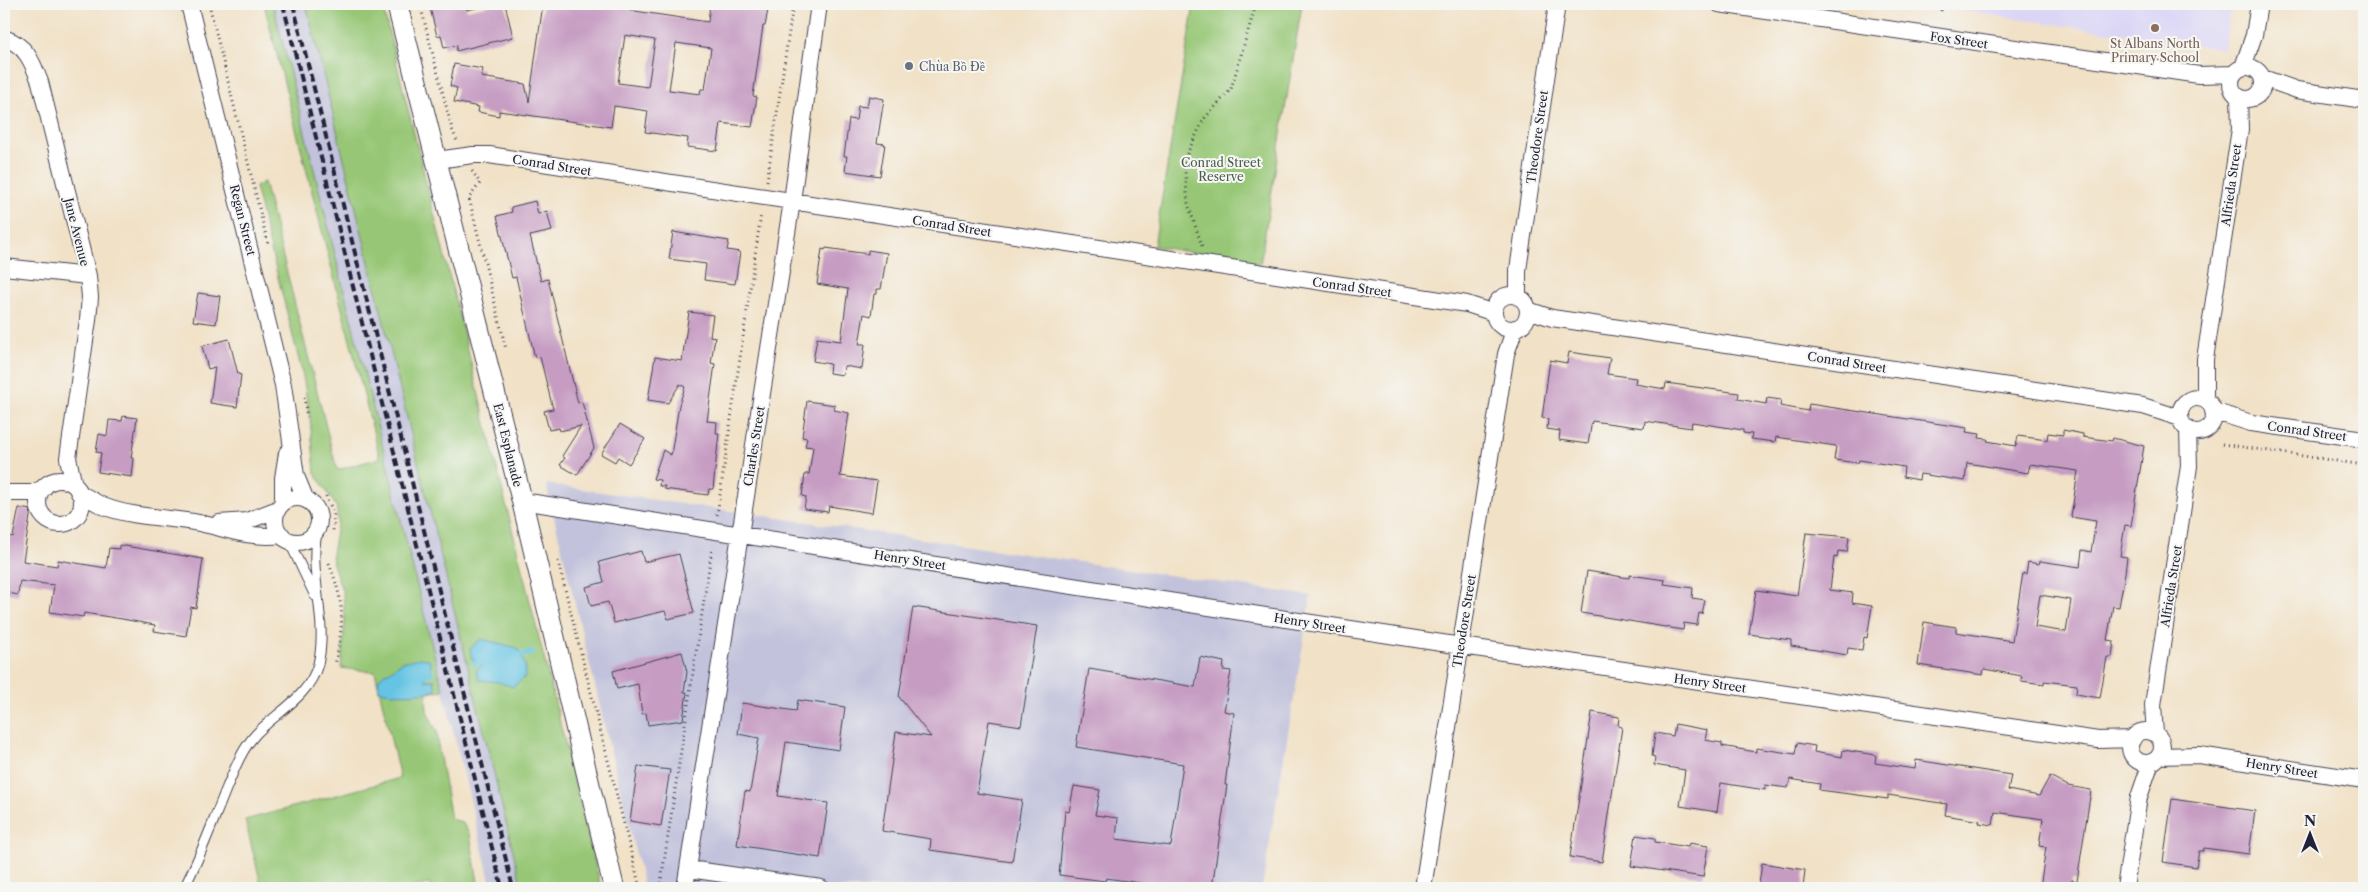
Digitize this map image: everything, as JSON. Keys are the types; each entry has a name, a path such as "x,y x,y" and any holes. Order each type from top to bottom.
{"street":[{"name":"Regan Street","path":"189,4 283,385 289,438 296,476 305,498 309,501"},
{"name":"East Esplanade","path":"397,4 522,501 614,888"},
{"name":"Charles Street","path":"685,888 792,201 819,4"},
{"name":"Theodore Street","path":"1423,888 1506,354 1557,4"},
{"name":"Fox Street","path":"1719,4 2364,100"},
{"name":"Alfrieda Street","path":"2125,888 2259,4"},
{"name":"Jane Avenue","path":"4,38 13,41 24,49 40,82 88,276 88,320 69,443 69,466 78,491"},
{"name":"Conrad Street","path":"437,160 463,156 490,155 1511,312 2364,439"},
{"path":"4,267 88,276"},
{"name":"Regan Street","path":"281,506 289,438"},
{"name":"Jane Avenue","path":"47,485 69,443"},
{"path":"4,493 32,493 47,485 63,481 104,506 132,513 199,523 244,535 285,537 294,541 308,539 318,528 319,522 317,510 309,501 295,498 247,521 199,523"},
{"path":"40,512 38,499 47,485"},
{"path":"75,518 82,506 78,491"},
{"path":"4,497 40,512 50,522 56,524 69,522 75,518 92,514 132,513"},
{"name":"Henry Street","path":"522,501 741,533 1460,646 2364,780"},
{"path":"281,506 276,522 285,537"},
{"path":"689,869 821,888"}],"lane":[{"path":"184,888 241,756 260,730 302,694 314,673 320,649 321,617 313,558 318,528"},
{"path":"285,537 318,603"}],"path":[{"path":"420,4 452,129 463,156 480,183 469,198 506,353"},
{"path":"660,888 793,4"},
{"path":"1208,266 1188,204 1184,160 1204,119 1232,89 1256,4"},
{"path":"1941,11 1942,4"},
{"path":"2222,444 2364,465"},
{"path":"557,559 640,888"}],"shaded area":[{"path":"273,4 306,4 522,888 492,888"},
{"name":"St Albans North Primary School","path":"1915,4 2231,4 2224,49"},
{"path":"546,484 1311,596 1262,888 644,888"}],"green space":[{"path":"264,4 273,4 443,690 428,693 426,697 427,711 437,732 451,819 462,822 470,835 479,888 431,888 429,884 409,888 262,888 245,820 400,778 375,672 341,668 345,621 343,593 333,564 332,554 338,519 336,506 315,473 310,418 303,376 255,187 264,182 337,470 380,458"},
{"path":"306,4 382,4 601,888 522,888"},
{"name":"Conrad Street Reserve","path":"1194,4 1302,4 1260,264 1154,246"}],"water":[{"path":"481,639 518,648 525,665 525,677 513,687 498,682 479,680 476,670 483,665 482,662 472,659 470,649"},
{"path":"419,658 429,659 432,669 425,676 425,680 434,680 436,690 408,694 379,690 378,680 384,673 389,672 402,662"}],"building":[{"path":"429,4 465,4 467,10 494,4 505,4 513,37 456,51 457,45 444,48 441,35 437,36"},
{"path":"543,4 629,4 628,10 708,22 710,4 769,4 765,26 763,26 753,96 757,97 752,127 721,123 717,151 687,147 688,138 645,132 648,111 614,106 611,127 499,111 499,116 478,112 479,107 454,102 457,88 450,86 454,64 483,69 481,77 525,84 529,102","holes":["625,35 655,40 648,87 618,83","676,43 711,48 705,89 701,89 700,94 669,90"]},
{"path":"869,96 884,99 877,143 885,144 880,176 845,171 847,156 844,156 849,119 856,120 858,106 867,107"},
{"path":"535,201 538,214 547,211 552,231 530,236 541,281 548,279 578,403 582,402 594,448 577,475 560,465 565,458 562,456 581,426 560,431 559,428 549,430 544,411 553,409 540,357 535,358 516,277 512,278 497,216 512,212 511,207"},
{"path":"673,232 729,241 727,250 740,252 735,284 704,280 706,264 669,259"},
{"path":"826,248 868,254 868,250 887,253 881,289 877,289 877,294 874,294 871,316 864,314 859,344 865,344 862,369 844,366 843,375 829,373 830,364 813,361 817,338 841,341 848,289 817,284 822,249 825,250"},
{"path":"198,293 220,296 216,324 193,321"},
{"path":"689,312 713,315 710,336 715,337 711,363 715,364 707,421 717,422 716,433 719,433 713,489 709,489 708,495 664,489 665,486 659,486 660,480 653,479 663,450 671,455 679,405 685,387 680,384 668,403 648,400 655,357 682,361"},
{"path":"229,339 238,374 241,375 237,407 210,403 215,367 208,369 202,346"},
{"path":"1569,352 1610,358 1607,374 1636,378 1635,384 1665,389 1666,383 1739,393 1738,399 1766,404 1767,398 1781,400 1780,406 1808,411 1809,404 1967,428 1966,432 1980,434 1979,438 1988,439 1987,441 2016,446 2018,436 2047,440 2048,433 2063,435 2063,430 2083,434 2083,437 2112,441 2113,438 2144,446 2131,526 2125,525 2120,556 2127,557 2125,573 2119,607 2113,606 2107,640 2114,641 2112,657 2107,657 2100,698 2076,694 2077,685 2044,681 2044,684 2021,681 2022,676 1984,669 1983,675 1918,665 1924,622 1956,627 1956,632 2012,641 2023,573 2026,574 2028,562 2039,564 2040,561 2080,567 2082,550 2091,552 2096,521 2071,517 2078,471 2030,464 2028,473 1967,463 1965,481 1920,474 1919,480 1903,477 1904,467 1859,460 1858,463 1834,460 1836,446 1776,437 1775,442 1751,439 1752,434 1743,433 1743,430 1692,422 1691,428 1645,421 1644,428 1592,421 1588,444 1559,440 1560,431 1547,429 1548,419 1542,418 1550,360 1567,363","holes":["2040,595 2071,600 2066,632 2035,627"]},
{"path":"807,401 835,405 834,410 849,413 840,476 877,481 872,513 829,506 828,512 804,509 806,497 802,496 805,474 809,474 813,447 805,446 807,438 802,437"},
{"path":"123,416 137,418 131,458 134,458 132,477 98,472 101,453 96,452 99,434 107,436 109,420 122,421"},
{"path":"620,424 645,439 629,464 618,457 615,462 601,454"},
{"path":"19,508 31,510 23,561 57,566 58,560 106,568 109,548 119,549 119,545 203,559 196,608 191,607 186,636 154,631 155,625 122,619 84,613 83,617 50,612 54,585 20,581 18,595 4,592 4,535 13,537"},
{"path":"1806,533 1849,537 1847,552 1838,551 1837,558 1834,557 1830,590 1853,593 1852,603 1872,606 1867,638 1864,637 1862,650 1848,648 1847,655 1791,646 1791,640 1749,634 1756,590 1797,596"},
{"path":"641,551 644,562 679,554 694,613 668,619 665,611 614,623 608,602 591,606 586,587 604,582 599,562"},
{"path":"1587,571 1629,578 1630,575 1665,580 1664,584 1693,588 1692,598 1705,600 1702,614 1699,613 1697,625 1684,623 1683,630 1581,613"},
{"path":"913,607 1037,626 1021,726 989,721 977,793 1022,800 1012,862 930,850 931,839 882,831 896,732 931,737 899,697"},
{"path":"682,652 687,672 684,692 687,692 683,720 648,725 646,713 642,714 638,684 617,689 613,671"},
{"path":"1200,657 1224,662 1223,670 1231,671 1224,711 1234,713 1225,785 1227,785 1212,888 1174,888 1106,878 1105,881 1059,875 1065,811 1069,812 1074,786 1100,790 1095,815 1118,818 1116,839 1171,846 1183,764 1076,747 1089,669 1195,687"},
{"path":"798,700 845,707 839,750 786,742 778,796 828,803 820,858 737,845 745,791 750,792 759,738 738,734 742,703 796,711"},
{"path":"1592,712 1619,717 1618,726 1622,727 1602,862 1570,857"},
{"path":"1675,724 1707,730 1705,740 1722,743 1722,746 1756,752 1756,748 1795,754 1797,743 1815,746 1814,752 1842,757 1843,750 1876,755 1875,763 1915,769 1916,760 2011,775 2008,790 2039,796 2050,776 2068,786 2091,790 2077,881 2072,880 2071,888 2040,888 2046,847 2039,846 2043,819 1995,812 1993,825 1979,823 1980,821 1945,815 1947,804 1888,795 1888,799 1819,790 1820,784 1790,779 1788,788 1765,785 1765,790 1721,783 1717,812 1680,806 1685,770 1654,765 1655,757 1652,756 1655,733 1673,736"},
{"path":"638,766 670,770 661,826 630,821"},
{"path":"2172,799 2255,811 2249,854 2204,848 2203,851 2199,851 2196,867 2163,862"},
{"path":"1636,835 1655,838 1655,842 1688,847 1689,843 1708,846 1703,877 1631,866"},
{"path":"1762,863 1805,870 1803,888 1767,888 1767,886 1759,884"}],"waterway":[{"path":"515,656 532,653"},
{"path":"474,663 489,661"},
{"path":"420,677 432,673"}],"railway":[{"path":"283,4 502,888"},
{"path":"293,4 513,888"}],"place":[{"name":"St Albans North Primary School","path":"2155,28"},
{"name":"Chùa Bồ Đề","path":"909,66"}]}
